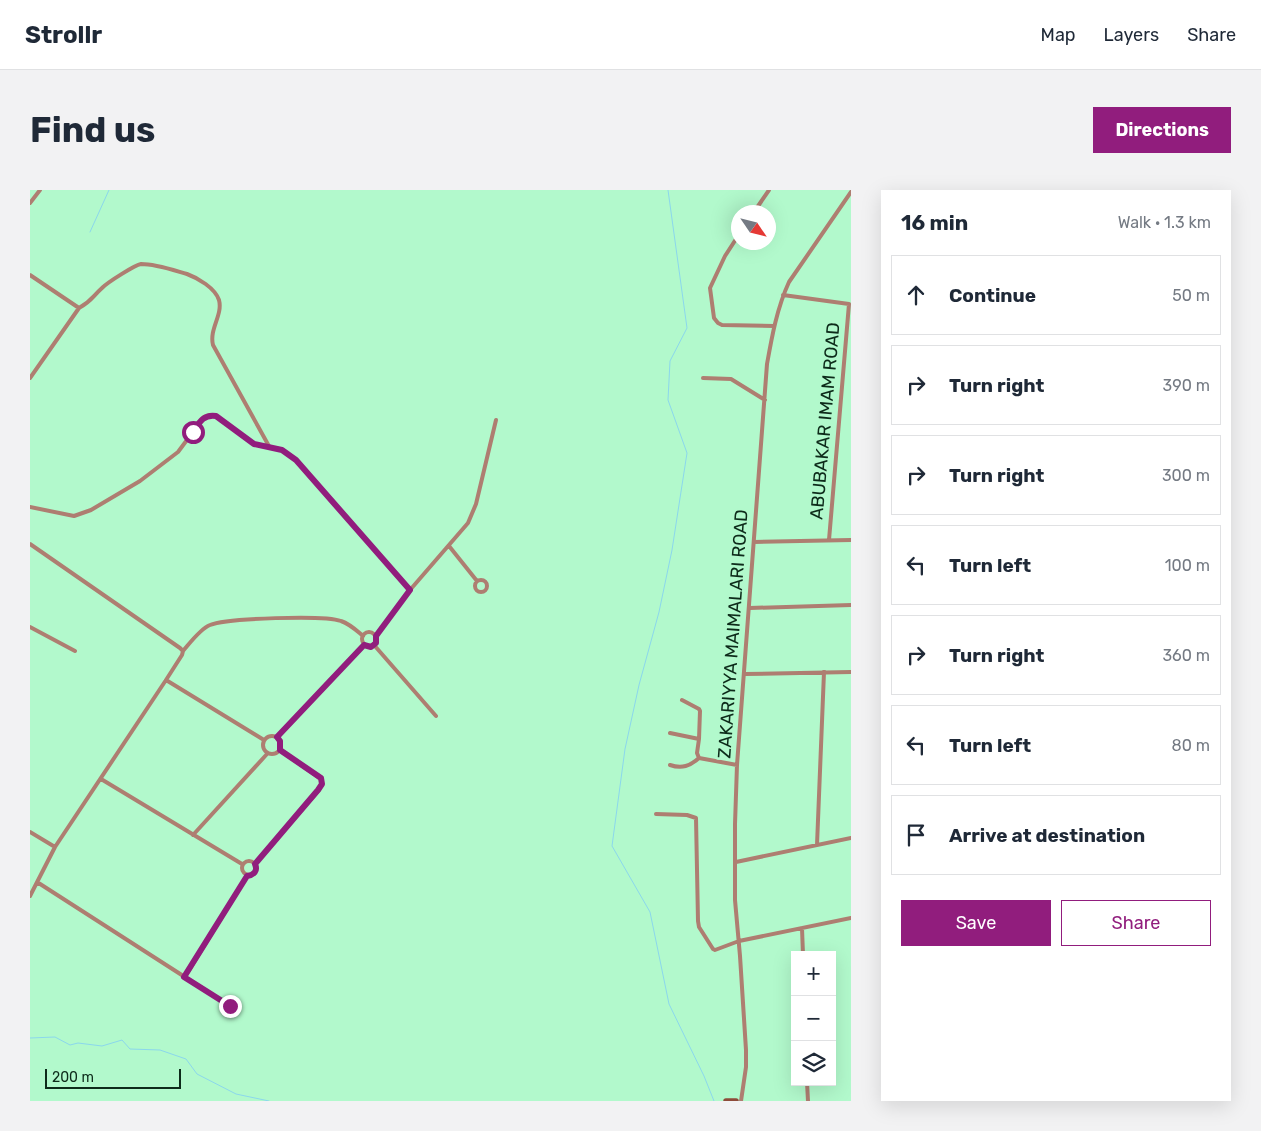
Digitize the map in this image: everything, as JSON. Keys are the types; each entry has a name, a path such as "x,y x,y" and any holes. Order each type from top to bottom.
{"street":[{"path":"30,203 40,190"},
{"path":"759,205 769,190"},
{"name":"ZAKARIYYA MAIMALARI ROAD","path":"741,1101 746,1059 735,900 737,765 767,364 774,326 789,282 851,192"},
{"path":"731,247 710,288 714,318 718,323 722,324 774,326"},
{"path":"30,378 79,308 89,303 102,288 117,277 142,264 193,276 211,288 218,298 220,309 212,334 213,345 270,448"},
{"path":"30,275 79,308"},
{"path":"783,295 850,304"},
{"name":"ABUBAKAR IMAM ROAD","path":"829,540 850,304"},
{"path":"703,378 731,379 765,400"},
{"path":"30,507 74,516 91,510 140,481 178,452 203,418 210,415 218,418 254,444 282,450 296,460 410,590"},
{"path":"374,645 376,643 376,636 410,590 468,523 472,515 496,420"},
{"path":"754,542 851,540"},
{"path":"30,544 180,648 183,652"},
{"path":"448,546 477,581"},
{"path":"750,608 851,605"},
{"path":"30,896 55,847 183,652 210,625 231,621 320,618 340,620 354,626 363,636"},
{"path":"30,627 75,651"},
{"path":"364,645 362,642 363,636 368,632 376,636"},
{"path":"364,645 371,647 374,645"},
{"path":"277,737 364,645"},
{"path":"374,645 436,716"},
{"path":"817,845 824,672"},
{"path":"745,674 851,672"},
{"path":"166,680 264,740"},
{"path":"682,700 700,711 697,752 699,758"},
{"path":"670,733 699,738"},
{"path":"277,737 270,736 264,740 262,748 267,754 274,755 280,750"},
{"path":"277,737 280,741 280,750"},
{"path":"184,977 247,876 255,872 255,864 322,784 321,778 280,750"},
{"path":"193,835 267,754"},
{"path":"670,766 682,768 699,758 737,765"},
{"path":"101,779 242,864"},
{"path":"656,814 688,815 696,818 698,921 699,927 712,949 715,950 739,941 851,918"},
{"path":"30,832 55,847"},
{"path":"736,862 851,838"},
{"path":"242,864 246,861 251,861 255,864"},
{"path":"242,864 241,869 247,876"},
{"path":"38,882 230,1006"},
{"path":"802,928 803,951"},
{"path":"807,1086 808,1101"},
{"path":"726,1101 736,1101"}],"waterway":[{"path":"90,232 109,190"},
{"path":"668,190 687,328 670,361 668,400 687,453 672,550 659,612 639,685 625,749 612,846 650,912 669,1004 714,1101"},
{"path":"30,1038 55,1037 70,1045 78,1043 102,1046 122,1040 130,1049 160,1050 186,1059 197,1074 236,1094 269,1101"}],"route":[{"path":"193,432 204,417 216,416 254,444 282,450 296,460 410,590 376,636 376,643 371,647 364,645 277,737 282,745 280,750 321,778 322,784 255,864 255,872 247,876 184,977 230,1006"}]}
